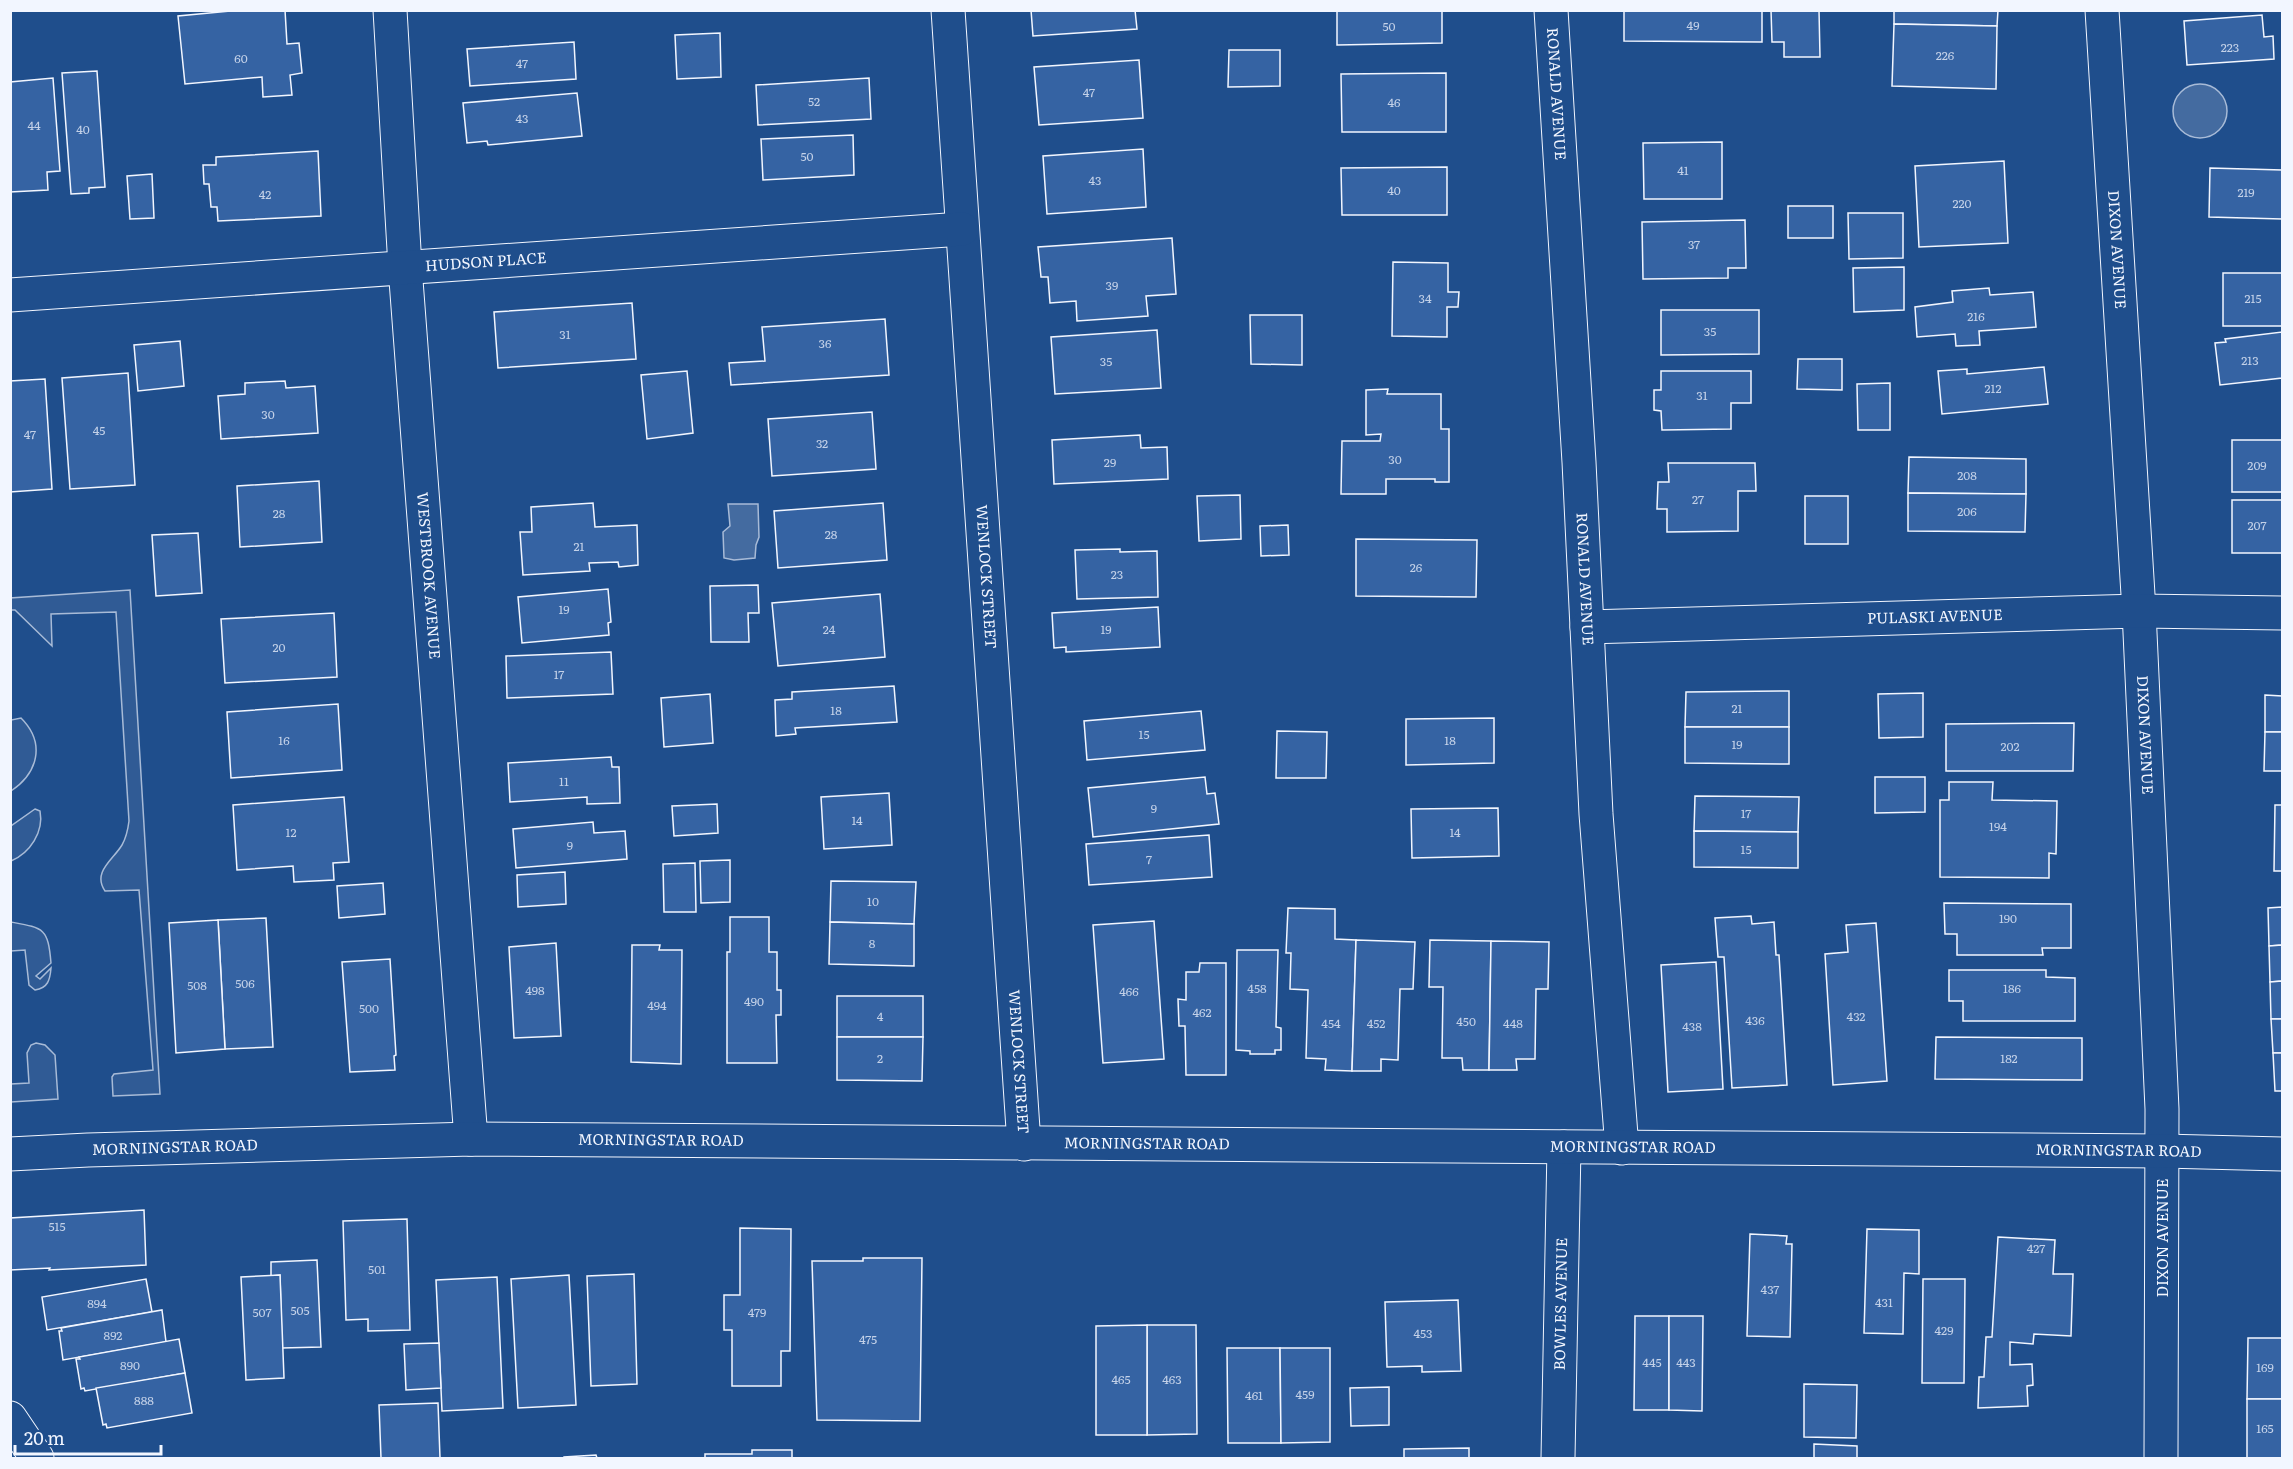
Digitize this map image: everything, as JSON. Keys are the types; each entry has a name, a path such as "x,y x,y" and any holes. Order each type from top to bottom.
{"street":[{"name":"WESTBROOK AVENUE","path":"390,10 405,267 471,1139"},
{"name":"WENLOCK STREET","path":"948,10 1024,1144"},
{"name":"RONALD AVENUE","path":"1551,10 1596,814 1622,1148"},
{"name":"DIXON AVENUE","path":"2102,10 2139,611 2163,1151 2161,1458"},
{"name":"HUDSON PLACE","path":"10,295 962,229"},
{"name":"PULASKI AVENUE","path":"1587,627 2139,611 2283,613"},
{"name":"MORNINGSTAR ROAD","path":"10,1154 471,1139 2163,1151 2283,1154"},
{"name":"BOWLES AVENUE","path":"1558,1458 1564,1147"},
{"path":"10,1418 38,1458"}],"shaded area":[{"path":"2200,84 2210,86 2219,92 2225,101 2227,111 2225,121 2219,130 2210,136 2200,138 2190,136 2181,130 2175,121 2173,111 2175,101 2181,92 2190,86"},
{"path":"728,504 758,504 759,537 755,558 734,560 724,558 723,532 730,526"},
{"path":"130,590 160,1094 113,1096 112,1077 114,1074 153,1070 139,890 105,891 101,878 105,866 123,842 129,821 116,612 51,614 52,646 15,610 11,610 10,598"},
{"path":"21,718 34,737 36,757 27,776 11,791 11,720"},
{"path":"35,809 40,811 41,819 38,834 24,853 11,861 11,826"},
{"path":"11,922 37,928 46,936 51,963 36,976 40,979 51,968 49,980 43,987 35,990 29,985 25,950 11,951"},
{"path":"36,1043 45,1045 55,1055 58,1099 11,1102 11,1084 29,1083 27,1053 31,1045"}],"building":[{"path":"241,10 285,10 287,44 299,43 302,73 290,75 292,95 263,97 262,77 185,84 178,16"},
{"path":"1031,10 1135,10 1137,29 1033,36"},
{"path":"1337,10 1442,10 1442,43 1337,45"},
{"path":"1624,10 1762,10 1762,42 1624,41"},
{"path":"1771,10 1819,10 1820,57 1784,57 1784,42 1772,42"},
{"path":"1894,10 1998,10 1997,26 1894,24"},
{"path":"2262,15 2264,37 2273,36 2274,59 2187,65 2184,21"},
{"path":"1894,24 1997,26 1996,89 1892,86"},
{"path":"720,33 721,77 677,79 675,35"},
{"path":"574,42 576,79 470,86 467,49"},
{"path":"1229,50 1280,50 1280,86 1228,87"},
{"path":"1139,60 1143,118 1039,125 1034,67"},
{"path":"97,71 105,187 89,188 89,193 71,194 62,73"},
{"path":"1446,73 1446,132 1342,132 1341,74"},
{"path":"53,78 60,171 47,172 48,190 10,192 10,82"},
{"path":"869,78 871,119 758,125 756,85"},
{"path":"577,93 582,136 488,145 487,141 467,143 463,103"},
{"path":"853,135 854,175 763,180 761,139"},
{"path":"1722,142 1722,199 1644,199 1643,143"},
{"path":"1143,149 1146,207 1047,214 1043,156"},
{"path":"318,151 321,216 218,221 217,207 211,207 209,184 204,184 203,165 216,165 216,157"},
{"path":"2004,161 2008,243 1919,247 1915,166"},
{"path":"1447,167 1447,215 1342,215 1341,168"},
{"path":"2210,168 2282,170 2282,219 2209,217"},
{"path":"152,174 154,218 130,219 127,176"},
{"path":"1788,206 1833,206 1833,238 1788,238"},
{"path":"1848,213 1903,213 1903,258 1849,259"},
{"path":"1745,220 1746,268 1728,268 1728,278 1643,279 1642,222"},
{"path":"1172,238 1176,294 1146,296 1148,316 1077,321 1076,301 1050,303 1048,277 1041,277 1038,247"},
{"path":"1393,262 1448,263 1448,292 1459,292 1458,307 1447,307 1447,337 1392,336"},
{"path":"1904,267 1904,310 1854,312 1853,268"},
{"path":"2223,273 2282,273 2282,326 2223,326"},
{"path":"1989,288 1990,295 2033,292 2036,327 1979,331 1980,345 1956,346 1955,334 1917,337 1915,307 1953,302 1952,291"},
{"path":"632,303 636,359 498,368 494,312"},
{"path":"1661,310 1759,310 1759,354 1661,355"},
{"path":"1250,315 1302,315 1302,365 1251,364"},
{"path":"885,319 889,375 731,385 729,363 765,361 762,327"},
{"path":"1157,330 1161,388 1055,394 1051,337"},
{"path":"2282,332 2282,378 2220,385 2215,343 2226,342 2225,339"},
{"path":"180,341 184,386 138,391 134,345"},
{"path":"1798,359 1842,359 1842,390 1797,389"},
{"path":"2044,367 2048,404 1942,414 1938,371 1967,369 1967,374"},
{"path":"687,371 693,433 647,439 641,375"},
{"path":"1661,371 1751,371 1751,403 1731,403 1731,429 1662,430 1661,411 1654,410 1654,390 1661,390"},
{"path":"128,373 135,485 70,489 62,378"},
{"path":"45,379 52,489 10,492 10,381"},
{"path":"285,381 286,388 315,386 318,433 221,439 218,396 245,394 245,383"},
{"path":"1890,383 1890,430 1858,430 1857,384"},
{"path":"1388,389 1387,394 1441,394 1441,429 1449,429 1449,482 1435,482 1435,479 1386,479 1386,494 1341,494 1342,441 1380,441 1381,434 1366,435 1366,390"},
{"path":"872,412 876,469 772,476 768,419"},
{"path":"1140,435 1141,448 1167,447 1168,479 1054,484 1052,440"},
{"path":"2232,440 2282,440 2282,492 2232,492"},
{"path":"1909,457 2026,459 2026,494 1908,493"},
{"path":"1668,463 1755,463 1756,491 1738,491 1738,531 1667,532 1667,509 1657,509 1658,482 1669,482"},
{"path":"319,481 322,542 240,547 237,486"},
{"path":"1908,493 2026,494 2025,532 1908,531"},
{"path":"1240,495 1241,539 1199,541 1197,496"},
{"path":"1805,496 1848,496 1848,544 1805,544"},
{"path":"2232,500 2282,500 2282,553 2232,553"},
{"path":"593,503 595,527 637,525 638,565 619,567 618,562 589,563 590,571 523,575 520,532 532,532 531,507"},
{"path":"883,503 887,560 778,568 774,511"},
{"path":"1288,525 1289,555 1261,556 1260,526"},
{"path":"198,533 202,593 156,596 152,535"},
{"path":"1356,539 1477,540 1476,597 1356,596"},
{"path":"1120,549 1120,552 1157,551 1158,597 1077,599 1075,550"},
{"path":"758,585 759,613 748,613 749,642 711,642 710,586"},
{"path":"608,589 611,622 608,623 609,635 522,643 518,597"},
{"path":"880,594 885,657 778,666 772,603"},
{"path":"1158,607 1160,647 1066,652 1066,647 1054,648 1052,613"},
{"path":"334,613 337,677 225,683 221,619"},
{"path":"611,652 613,694 507,698 506,656"},
{"path":"894,686 897,722 795,728 796,734 776,736 775,700 792,699 792,692"},
{"path":"1789,691 1789,727 1685,727 1686,692"},
{"path":"1923,693 1923,737 1879,738 1878,694"},
{"path":"710,694 713,743 664,747 661,698"},
{"path":"2265,695 2282,696 2282,732 2265,732"},
{"path":"338,704 342,770 231,778 227,712"},
{"path":"1201,711 1205,750 1087,760 1084,721"},
{"path":"1494,718 1494,763 1406,765 1406,719"},
{"path":"2074,723 2073,771 1946,771 1946,724"},
{"path":"1685,727 1789,727 1789,764 1685,763"},
{"path":"1277,731 1327,732 1326,778 1276,778"},
{"path":"2265,732 2282,732 2282,771 2264,771"},
{"path":"611,757 612,767 619,767 620,803 587,804 587,797 510,802 508,763"},
{"path":"1205,777 1207,794 1215,793 1219,824 1093,837 1088,788"},
{"path":"1875,777 1925,777 1925,812 1875,813"},
{"path":"1949,782 1993,782 1992,800 2057,801 2056,854 2049,853 2049,878 1940,877 1940,800 1949,800"},
{"path":"889,793 892,845 824,849 821,797"},
{"path":"1695,796 1799,797 1798,832 1694,831"},
{"path":"344,797 349,862 333,863 334,880 294,882 293,866 237,870 233,805"},
{"path":"717,804 718,833 674,836 672,806"},
{"path":"2275,805 2282,805 2282,871 2274,871"},
{"path":"1498,808 1499,856 1412,858 1411,809"},
{"path":"593,822 594,833 625,831 627,859 516,868 513,829"},
{"path":"1694,831 1798,832 1798,868 1694,867"},
{"path":"1209,835 1212,877 1089,885 1086,844"},
{"path":"730,860 730,902 701,903 700,861"},
{"path":"695,863 696,912 664,912 663,864"},
{"path":"565,872 566,904 518,907 517,875"},
{"path":"831,881 916,882 914,924 830,922"},
{"path":"383,883 385,914 339,918 337,886"},
{"path":"1944,903 2071,904 2071,948 2042,948 2043,955 1957,955 1957,934 1945,934"},
{"path":"2282,907 2282,945 2269,946 2268,908"},
{"path":"1288,908 1335,909 1335,939 1356,940 1352,1071 1325,1070 1326,1059 1306,1058 1308,990 1290,989 1291,953 1286,953"},
{"path":"1751,916 1752,924 1774,922 1776,955 1779,955 1787,1085 1732,1088 1724,957 1718,957 1715,918"},
{"path":"730,917 769,917 769,952 777,952 777,990 781,990 781,1015 776,1015 777,1063 727,1063 727,952 730,952"},
{"path":"266,918 273,1047 225,1049 218,920"},
{"path":"218,920 225,1049 176,1053 169,923"},
{"path":"1154,921 1164,1059 1103,1063 1093,925"},
{"path":"830,922 914,924 914,966 829,964"},
{"path":"1876,923 1887,1081 1833,1085 1825,954 1848,952 1846,925"},
{"path":"1356,940 1415,942 1413,989 1400,989 1398,1060 1381,1059 1381,1071 1352,1071"},
{"path":"1430,940 1491,941 1489,1070 1463,1070 1462,1058 1442,1058 1443,987 1429,987"},
{"path":"1491,941 1549,942 1548,989 1536,989 1535,1059 1516,1059 1517,1070 1489,1070"},
{"path":"556,943 561,1036 514,1038 509,947"},
{"path":"632,945 660,945 659,950 682,950 681,1064 631,1062"},
{"path":"2282,945 2282,981 2270,982 2269,946"},
{"path":"1237,950 1278,950 1276,1027 1281,1028 1281,1050 1275,1050 1275,1054 1250,1054 1250,1051 1236,1050"},
{"path":"390,959 395,1070 350,1072 342,962"},
{"path":"1716,962 1723,1089 1668,1092 1661,965"},
{"path":"1200,963 1226,963 1226,1075 1186,1075 1185,1026 1179,1026 1178,999 1186,1000 1186,972 1199,972"},
{"path":"1949,970 2046,970 2046,977 2075,978 2075,1021 1963,1021 1963,1001 1949,1001"},
{"path":"2282,981 2282,1019 2271,1019 2270,982"},
{"path":"837,996 923,996 923,1037 837,1037"},
{"path":"2271,1019 2282,1019 2282,1053 2273,1053"},
{"path":"837,1037 923,1037 922,1081 837,1080"},
{"path":"1936,1037 2082,1038 2082,1080 1935,1079"},
{"path":"2273,1053 2282,1053 2282,1091 2275,1091"},
{"path":"144,1210 146,1265 10,1270 10,1218"},
{"path":"407,1219 410,1330 368,1331 368,1319 346,1320 343,1221"},
{"path":"740,1228 791,1229 790,1351 781,1351 781,1386 732,1386 732,1330 724,1330 724,1295 740,1295"},
{"path":"1867,1229 1919,1230 1919,1274 1904,1273 1903,1334 1864,1333"},
{"path":"1750,1234 1787,1236 1786,1244 1792,1244 1790,1337 1747,1336"},
{"path":"1998,1237 2055,1240 2053,1274 2073,1274 2071,1336 2034,1334 2033,1344 2010,1342 2010,1365 2032,1364 2033,1385 2027,1386 2028,1406 1978,1408 1979,1377 1984,1377 1986,1337 1992,1337"},
{"path":"863,1258 922,1258 920,1421 817,1420 812,1261 863,1261"},
{"path":"317,1260 321,1347 282,1348 280,1275 271,1276 271,1262"},
{"path":"634,1274 637,1384 591,1386 587,1276"},
{"path":"280,1275 284,1378 246,1380 241,1277"},
{"path":"569,1275 576,1405 518,1408 511,1279"},
{"path":"497,1277 503,1408 442,1411 436,1280"},
{"path":"146,1279 152,1312 47,1330 42,1297"},
{"path":"1923,1279 1965,1279 1964,1383 1922,1383"},
{"path":"1458,1300 1461,1371 1422,1372 1422,1366 1387,1367 1385,1302"},
{"path":"162,1310 166,1342 63,1360 59,1331 62,1331 61,1328"},
{"path":"1635,1316 1669,1316 1669,1410 1634,1410"},
{"path":"1669,1316 1703,1316 1702,1411 1669,1410"},
{"path":"1147,1325 1196,1325 1197,1434 1147,1435"},
{"path":"1147,1325 1147,1435 1096,1435 1096,1326"},
{"path":"2248,1338 2282,1338 2282,1399 2247,1399"},
{"path":"179,1339 185,1373 85,1391 84,1388 81,1389 76,1359 80,1359 79,1357"},
{"path":"439,1343 441,1388 406,1390 404,1344"},
{"path":"1227,1348 1280,1348 1281,1443 1228,1443"},
{"path":"1280,1348 1330,1348 1330,1442 1281,1443"},
{"path":"185,1373 192,1413 107,1428 106,1424 103,1425 96,1388"},
{"path":"1804,1384 1857,1385 1856,1438 1804,1437"},
{"path":"1389,1387 1389,1425 1351,1426 1350,1388"},
{"path":"2247,1399 2282,1399 2282,1458 2247,1458"},
{"path":"438,1403 440,1458 381,1458 379,1405"},
{"path":"1814,1444 1857,1446 1857,1458 1814,1458"},
{"path":"1469,1448 1469,1458 1404,1458 1404,1449"},
{"path":"752,1450 792,1450 792,1458 705,1458 705,1454 752,1454"},
{"path":"596,1455 597,1458 564,1458 564,1457"}]}
